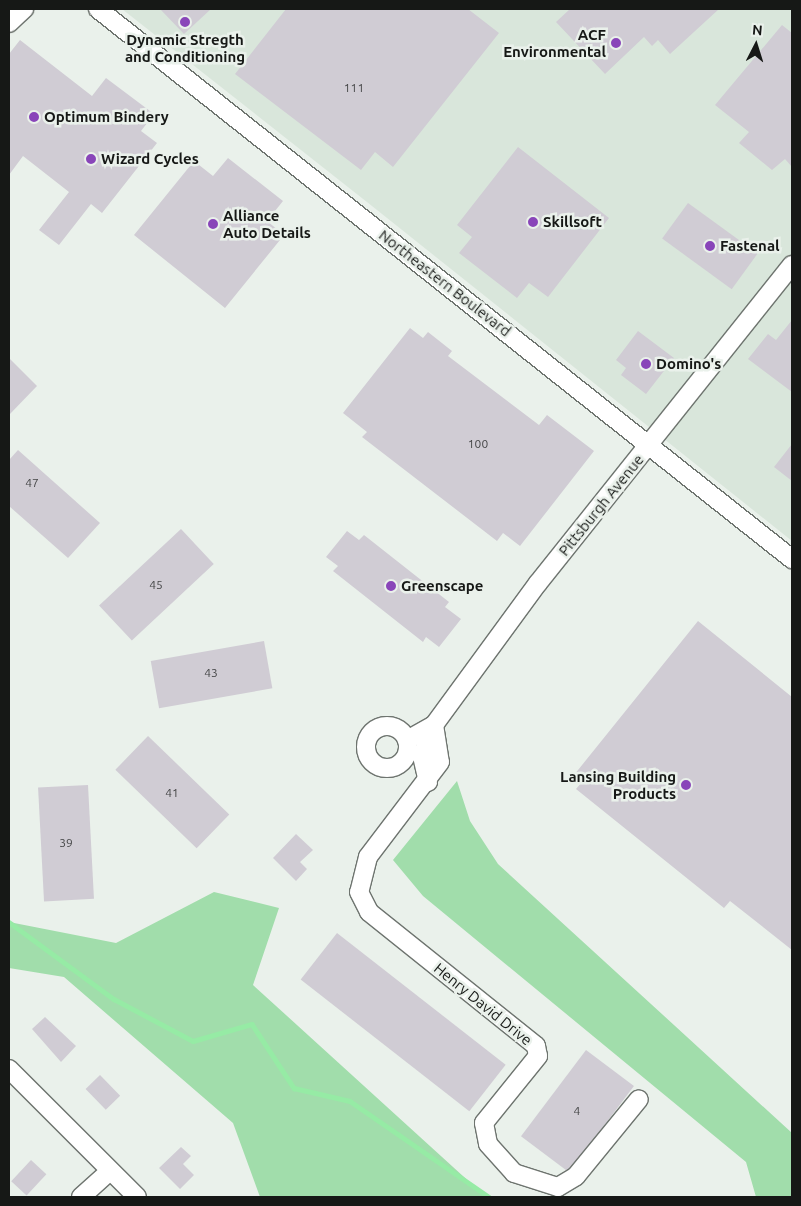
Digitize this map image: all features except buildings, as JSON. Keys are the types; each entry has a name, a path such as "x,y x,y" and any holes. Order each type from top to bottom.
{"street":[{"path":"9,23 24,9"},
{"name":"Northeastern Boulevard","path":"98,9 792,559"},
{"name":"Pittsburgh Avenue","path":"407,740 434,725 506,624 792,265"},
{"name":"Henry David Drive","path":"434,725 440,762 428,782 368,857 359,892 369,912 536,1046 538,1056 484,1123 488,1144 514,1174 558,1187 576,1176 639,1099"},
{"path":"9,1069 137,1197"},
{"path":"81,1197 110,1171"}],"shaded area":[{"path":"122,9 792,9 792,541 372,206"}],"green space":[{"path":"457,781 470,821 498,864 792,1133 792,1197 756,1197 746,1162 423,896 393,860"},
{"path":"214,892 279,908 253,985 486,1197 260,1197 233,1123 64,977 9,968 9,922 116,943"}],"waterway":[{"path":"9,922 114,999 193,1041 252,1024 294,1088 350,1101 489,1197"}],"place":[{"name":"Dynamic Stregth and Conditioning","path":"185,22"},
{"name":"ACF Environmental","path":"616,43"},
{"name":"Optimum Bindery","path":"34,117"},
{"name":"Wizard Cycles","path":"91,159"},
{"name":"Skillsoft","path":"533,222"},
{"name":"Alliance Auto Details","path":"213,224"},
{"name":"Fastenal","path":"710,246"},
{"name":"Domino's","path":"646,364"},
{"name":"Greenscape","path":"391,586"},
{"name":"Lansing Building Products","path":"686,785"}]}
